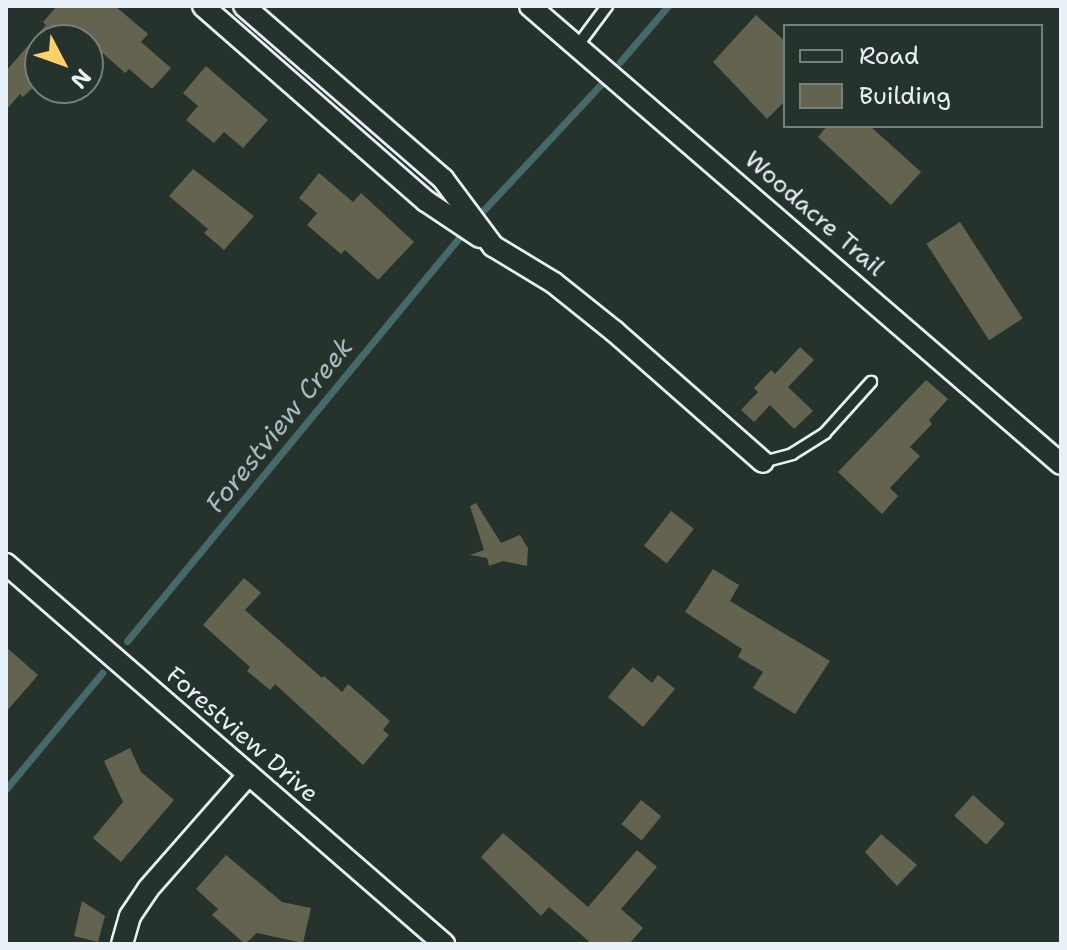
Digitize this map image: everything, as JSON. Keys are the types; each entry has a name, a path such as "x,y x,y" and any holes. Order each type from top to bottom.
{"street":[{"path":"203,6 426,201 554,283 614,331 763,462"},
{"path":"244,6 443,179 493,246"},
{"name":"Woodacre Trail","path":"530,6 1061,464"},
{"name":"Forestview Drive","path":"6,564 444,944"},
{"path":"122,944 130,916 148,889 248,775"}],"lane":[{"path":"578,45 607,6"},
{"path":"763,462 792,454 825,433 871,382"}],"building":[{"path":"57,6 115,6 148,34 141,42 171,68 152,89 129,69 125,73 104,54 104,24 43,22"},
{"path":"756,15 783,39 783,103 767,119 713,62"},
{"path":"24,50 24,96 20,94 6,110 6,71"},
{"path":"206,66 268,120 243,148 224,132 214,143 186,120 198,106 183,93"},
{"path":"825,128 872,128 921,172 891,205 818,137"},
{"path":"193,169 254,216 224,250 204,233 208,229 169,196"},
{"path":"319,173 353,202 361,193 414,242 378,280 345,250 341,254 307,225 317,213 299,198"},
{"path":"960,222 1023,318 989,340 926,244"},
{"path":"800,347 814,360 788,387 813,411 794,429 770,405 754,422 741,410 758,392 754,388 771,370 775,374"},
{"path":"926,380 948,399 929,420 932,424 910,447 920,456 890,488 898,496 882,514 838,472"},
{"path":"476,503 501,543 520,535 528,548 527,566 503,561 489,566 487,558 470,555 484,550 470,506"},
{"path":"671,511 694,529 667,564 644,546"},
{"path":"713,569 739,585 730,601 830,661 795,714 753,688 763,672 738,657 742,649 685,612"},
{"path":"244,578 261,593 245,610 322,678 324,676 342,692 348,684 390,721 383,730 389,735 363,765 275,684 270,690 247,671 250,667 203,625"},
{"path":"6,647 38,675 6,712"},
{"path":"633,667 652,683 658,675 675,689 643,727 608,697"},
{"path":"130,748 141,772 174,800 121,862 93,838 123,802 104,761"},
{"path":"973,795 1005,824 986,845 954,816"},
{"path":"641,800 661,816 642,840 621,824"},
{"path":"503,833 588,907 637,850 657,867 621,909 643,928 629,944 592,944 549,907 541,916 481,857"},
{"path":"881,834 917,865 897,886 865,852"},
{"path":"226,855 282,902 311,908 303,943 257,933 245,944 212,915 218,909 196,889"},
{"path":"82,901 105,916 98,942 74,936"}],"waterway":[{"name":"Forestview Creek","path":"620,62 668,6"},
{"name":"Forestview Creek","path":"480,214 607,78"},
{"name":"Forestview Creek","path":"127,641 462,234"},
{"name":"Forestview Creek","path":"6,789 102,673"}]}
